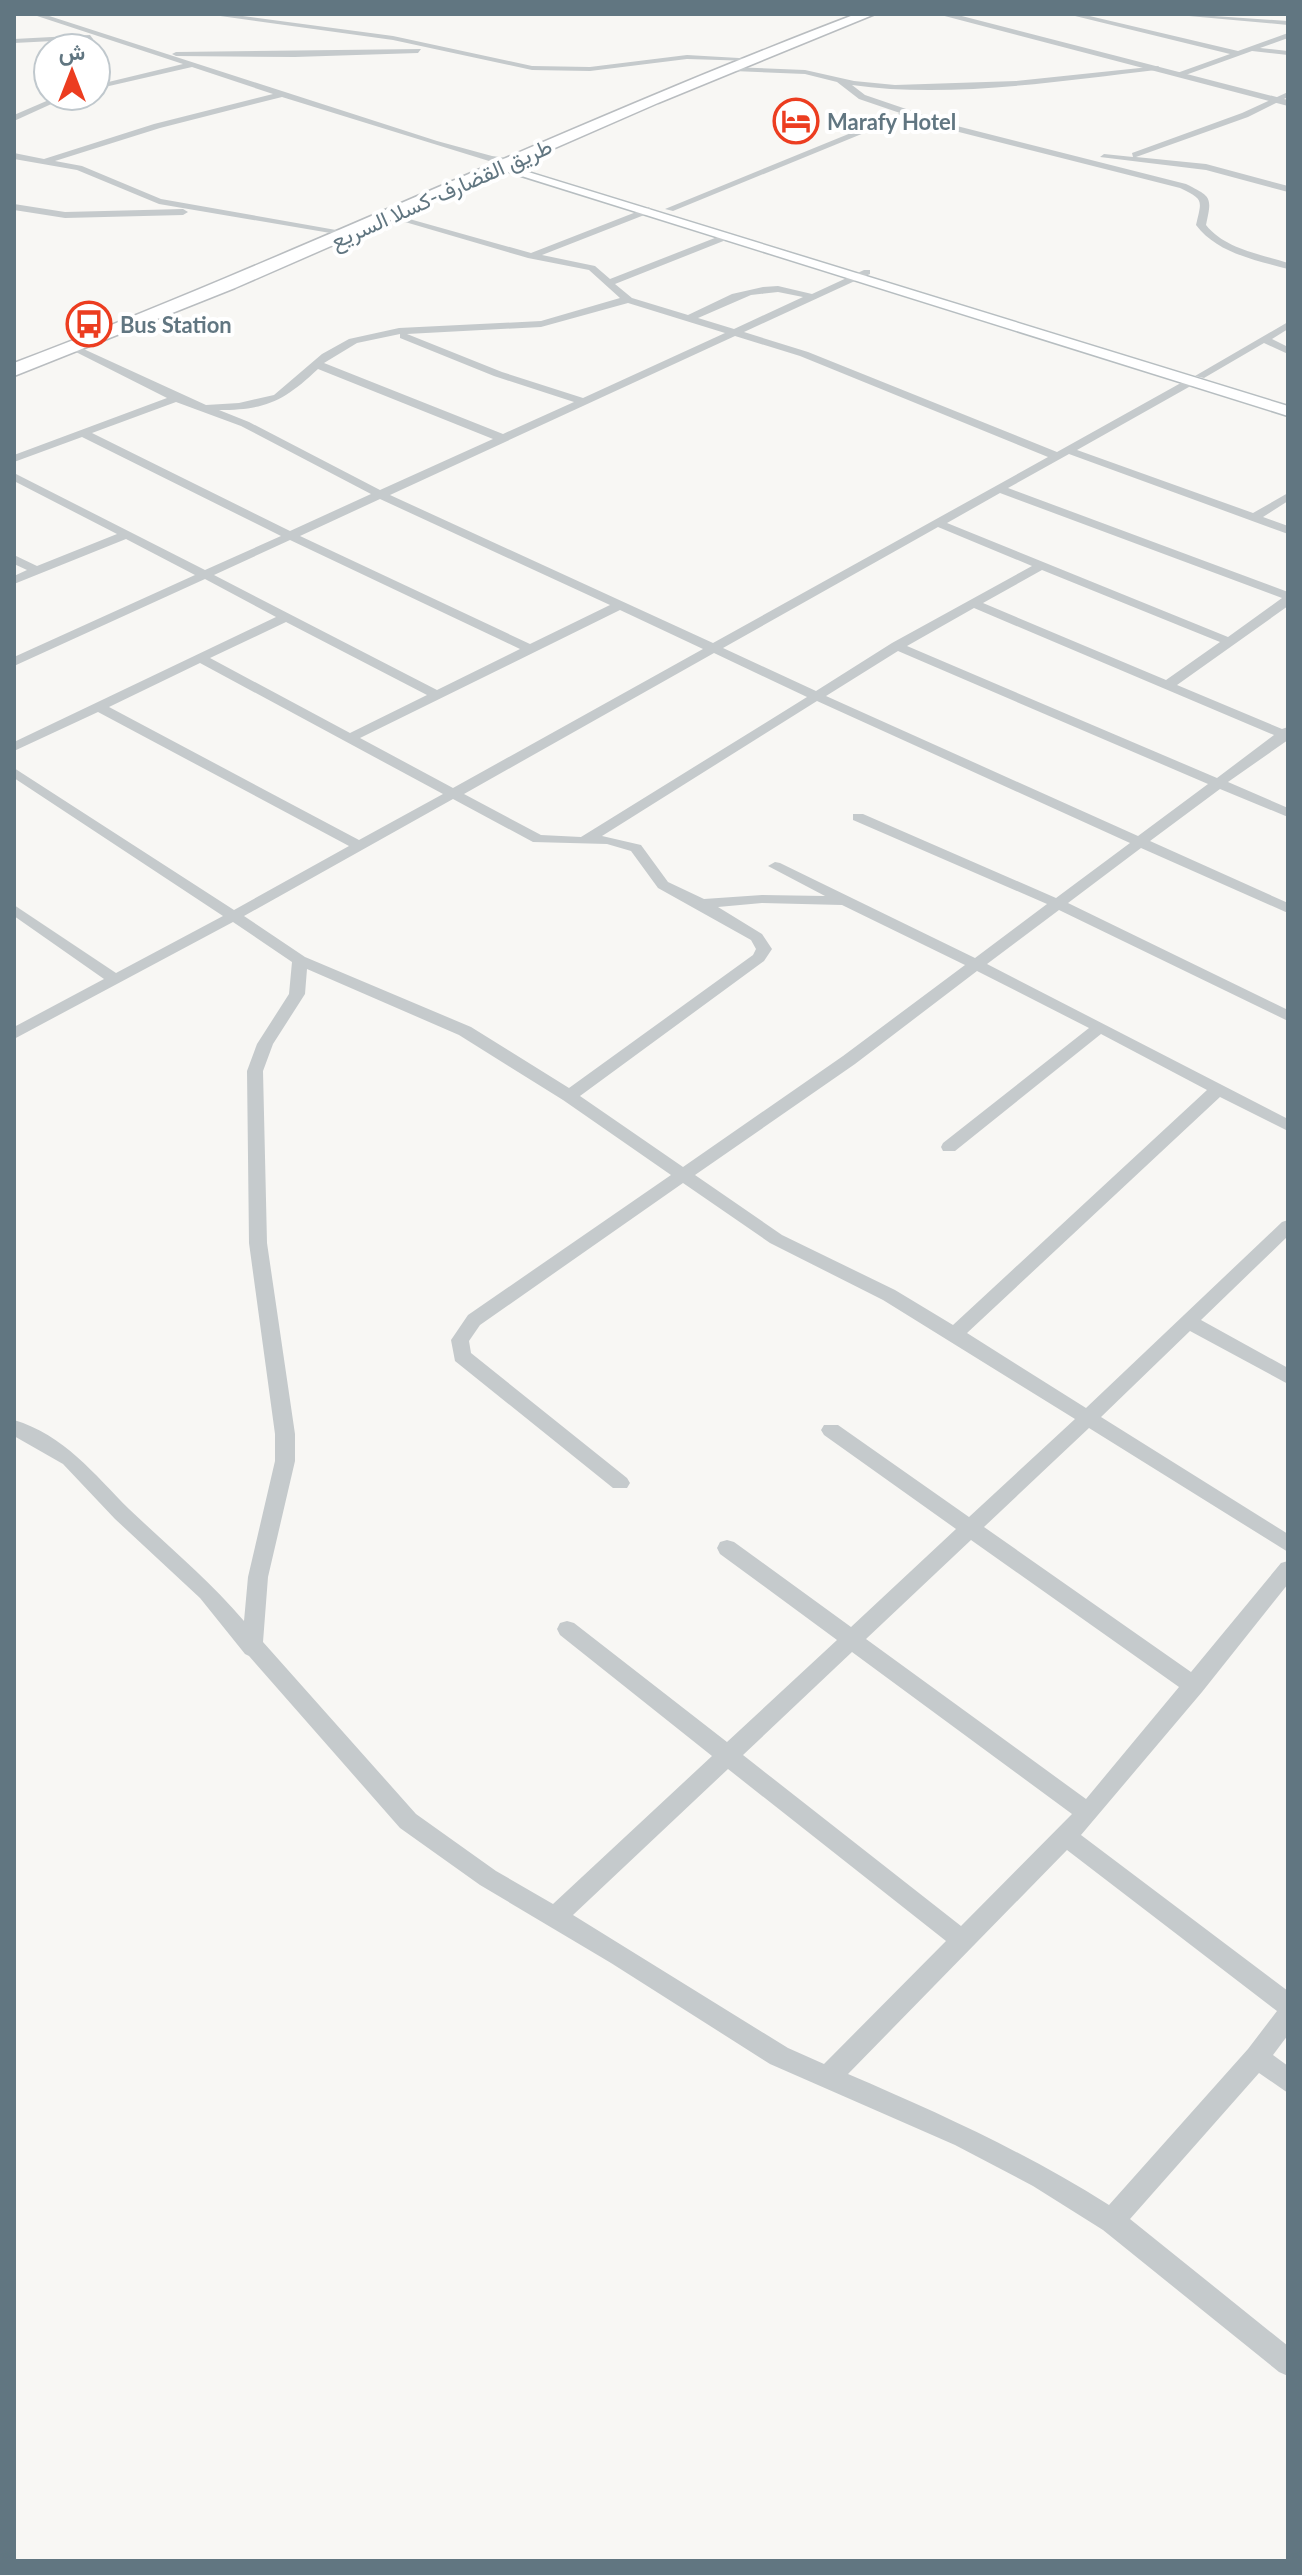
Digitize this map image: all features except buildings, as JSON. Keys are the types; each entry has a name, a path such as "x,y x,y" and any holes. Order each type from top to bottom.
{"highway":[{"name":"طريق القضارف-كسلا السريع","path":"14,370 391,215 505,162 727,69 868,14"}],"main road":[{"path":"505,162 670,209 862,274 1196,378 1288,403"},
{"path":"505,162 728,236 862,274"},
{"path":"1196,378 1288,411"}],"street":[{"path":"35,14 88,32"},
{"path":"210,14 393,38 509,65 555,69 611,67 687,57 752,59"},
{"path":"942,14 1288,103"},
{"path":"1071,14 1242,54"},
{"path":"1189,14 1288,23"},
{"path":"1180,75 1288,35"},
{"path":"112,40 505,162"},
{"path":"1252,50 1288,55"},
{"path":"157,54 295,55 445,51"},
{"path":"246,66 295,55"},
{"path":"112,83 192,65"},
{"path":"213,71 235,68"},
{"path":"727,69 805,72 895,87 971,85 1156,68"},
{"path":"840,80 862,97 906,113 1195,192 1206,202 1201,225 1211,238 1288,266"},
{"path":"44,162 104,141 282,94"},
{"path":"1125,158 1245,115 1288,94"},
{"path":"670,209 906,113"},
{"path":"1053,153 1206,167 1288,189"},
{"path":"14,156 79,168 159,201 201,210 281,219 348,233"},
{"path":"14,207 93,216 201,210"},
{"path":"531,256 649,210"},
{"path":"391,215 531,256 592,268 628,300"},
{"path":"608,283 728,236"},
{"path":"14,662 862,274"},
{"path":"690,318 751,290 789,289 813,297"},
{"path":"199,406 242,406 276,398 316,364 352,341 397,333 541,324 599,304 628,300 804,354 1063,453 1288,530"},
{"path":"14,1034 361,847 1288,325"},
{"path":"397,333 498,374 586,402"},
{"path":"1264,339 1288,351"},
{"path":"73,348 176,398 270,436 381,495 816,696 1141,840 1288,909"},
{"path":"316,364 504,439"},
{"path":"14,459 176,398"},
{"path":"83,433 530,649"},
{"path":"14,476 437,695"},
{"path":"999,489 1288,598"},
{"path":"1254,518 1288,496"},
{"path":"938,523 1230,642"},
{"path":"14,580 127,534"},
{"path":"14,559 37,571"},
{"path":"584,841 897,646 1040,566"},
{"path":"1168,685 1288,598"},
{"path":"974,604 1287,733"},
{"path":"350,738 620,605"},
{"path":"14,747 285,617"},
{"path":"897,646 1288,813"},
{"path":"200,658 452,796 538,839 607,840 636,848 663,885 757,937 764,949 759,958 569,1096"},
{"path":"98,706 361,847"},
{"path":"620,1483 462,1356 460,1340 474,1320 849,1060 974,963 1287,733"},
{"path":"14,772 300,960 439,1016 569,1096 776,1239 889,1295 1288,1544"},
{"path":"858,817 1056,903 1288,1016"},
{"path":"775,866 974,963 1288,1126"},
{"path":"702,904 762,899 848,901"},
{"path":"14,909 114,979"},
{"path":"252,1648 258,1577 285,1461 285,1434 258,1243 255,1071 265,1044 297,994 300,960"},
{"path":"949,1147 1100,1027"},
{"path":"954,1334 1218,1089"},
{"path":"555,1917 1284,1235"},
{"path":"1189,1322 1288,1377"},
{"path":"14,1427 70,1459 122,1514 207,1592 252,1648 408,1821 488,1878 779,2056 964,2136 1042,2177 1112,2221 1288,2363"},
{"path":"831,1430 1194,1686"},
{"path":"727,1548 1088,1813"},
{"path":"827,2078 1088,1813 1288,1569"},
{"path":"567,1629 963,1941"},
{"path":"1066,1836 1288,2005"},
{"path":"1112,2221 1257,2057 1288,2016"},
{"path":"1257,2057 1288,2081"}],"place":[{"name":"Marafy Hotel","path":"796,121"},
{"name":"Bus Station","path":"89,324"}]}
